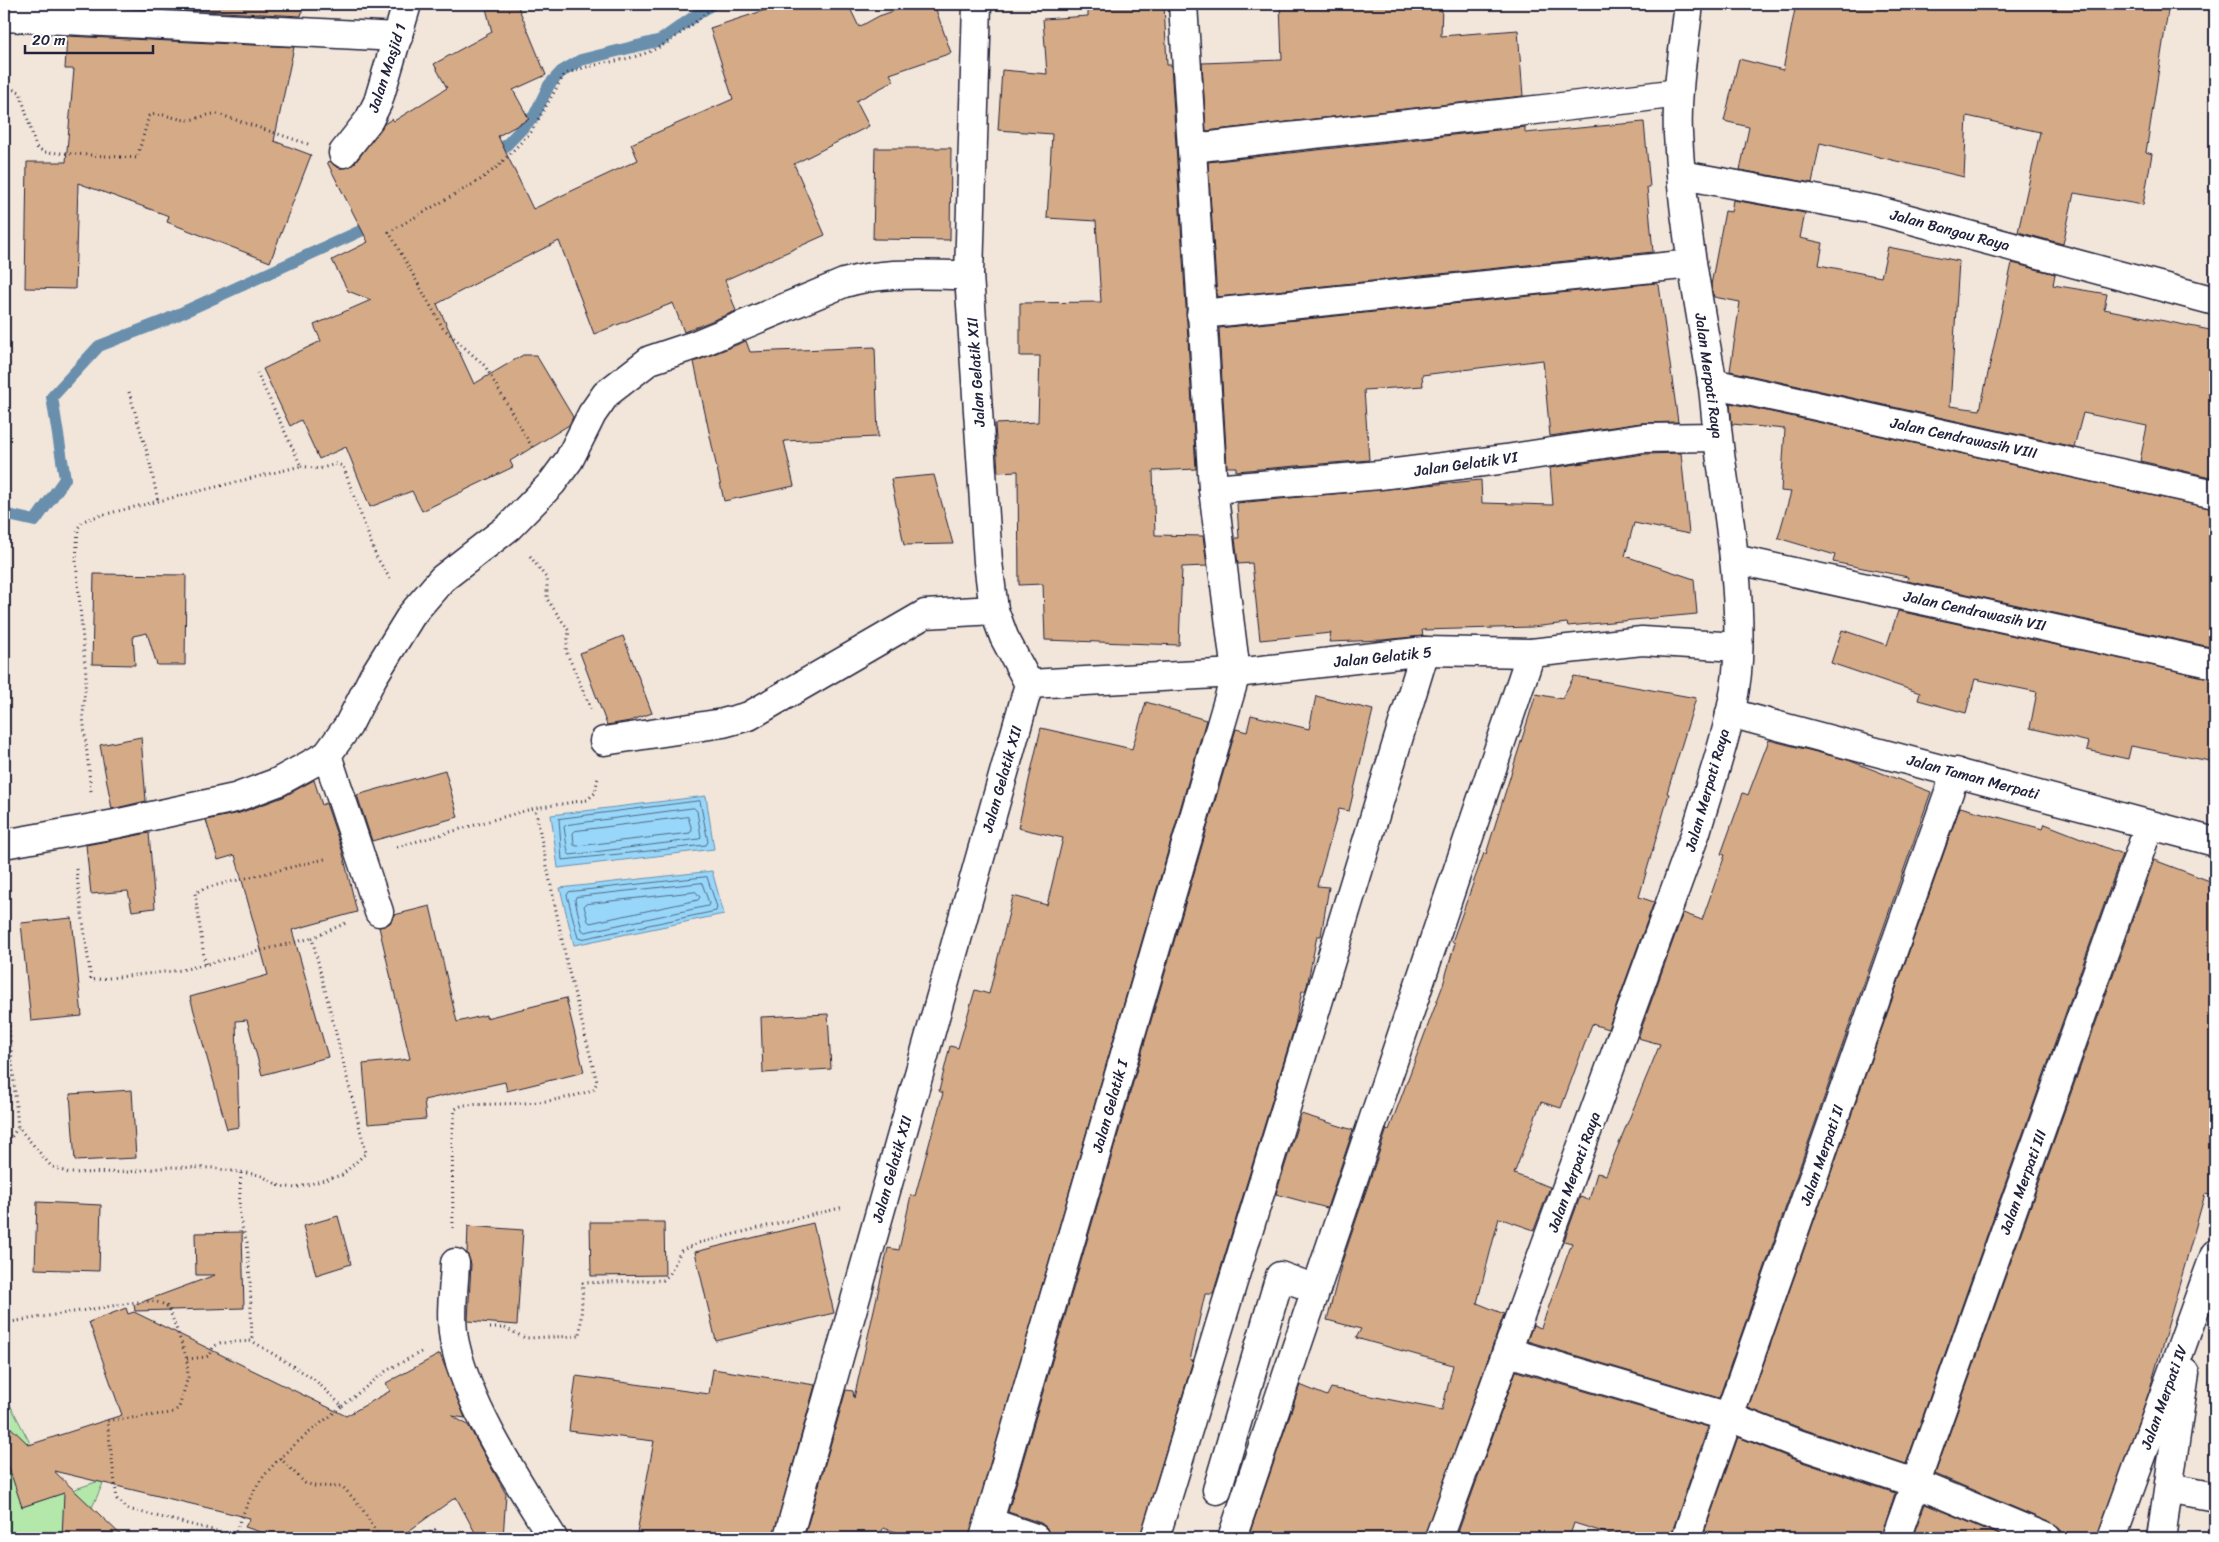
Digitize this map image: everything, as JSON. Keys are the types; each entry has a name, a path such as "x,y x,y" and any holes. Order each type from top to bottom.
{"street":[{"name":"Jalan Masjid 1","path":"343,154 374,111 385,83 407,4"},
{"name":"Jalan Gelatik XII","path":"788,1538 1028,684 1004,636 994,610 988,552 969,275 977,4"},
{"path":"1183,4 1213,489 1236,673"},
{"name":"Jalan Merpati Raya","path":"1438,1538 1508,1352 1696,832 1730,713 1738,647 1738,604 1734,559 1717,438 1712,383 1692,264 1682,175 1678,93 1689,4"},
{"path":"4,17 398,37"},
{"path":"1193,148 1338,130 1522,113 1678,93"},
{"name":"Jalan Bangau Raya","path":"1682,175 1875,210 2215,301"},
{"path":"1201,314 1692,264"},
{"path":"4,844 235,798 278,782 328,755 348,726 373,677 412,614 442,579 509,527 552,483 569,460 592,414 606,394 650,360 695,345 844,283 866,277 886,274 969,275"},
{"name":"Jalan Cendrawasih VIII","path":"1712,383 2215,494"},
{"name":"Jalan Gelatik VI","path":"1213,489 1380,475 1515,458 1643,438 1717,438"},
{"name":"Jalan Cendrawasih VII","path":"1734,559 2215,664"},
{"path":"604,741 722,723 749,716 925,614 994,610"},
{"name":"Jalan Gelatik 5","path":"1028,684 1236,673 1425,651 1531,653 1642,641 1738,647"},
{"path":"1155,1538 1425,651"},
{"path":"1232,1538 1531,653"},
{"name":"Jalan Gelatik I","path":"986,1530 1236,673"},
{"name":"Jalan Taman Merpati","path":"1730,713 1956,772 2149,826 2215,842"},
{"path":"328,755 379,912"},
{"name":"Jalan Merpati II","path":"1686,1538 1956,772"},
{"name":"Jalan Merpati III","path":"1896,1538 2149,826"},
{"name":"Jalan Merpati IV","path":"2112,1538 2192,1322 2215,1254"},
{"path":"455,1263 454,1342 468,1386 504,1457 553,1538"},
{"path":"1216,1490 1280,1276 1316,1289"},
{"path":"2161,1538 2192,1322"},
{"path":"1508,1352 1729,1418 1798,1444 1915,1483 2047,1538"},
{"path":"2169,1488 2215,1497"},
{"path":"986,1530 1036,1538"}],"path":[{"path":"552,483 485,366 443,328 389,232 480,180 497,167 531,132 559,79 564,75 598,63 650,52 679,34 717,4"},
{"path":"4,86 20,92 36,147 44,152 137,158 149,116 155,114 185,120 210,113 218,114 324,150 343,154"},
{"path":"257,373 301,466"},
{"path":"129,392 149,459 158,501"},
{"path":"379,912 333,927 312,938 182,970 92,980 83,829 83,716 86,675 76,561 78,528 83,521 91,518 158,501 301,466 319,470 336,464 343,466 376,556 412,614"},
{"path":"205,964 195,893 205,888 338,856 361,857 535,808 587,800 595,793 604,741 566,651 569,631 547,599 547,580 509,527"},
{"path":"455,1263 452,1220 452,1135 455,1109 463,1105 554,1099 584,1094 594,1089 597,1082 567,964 535,808"},
{"path":"4,971 18,1127 51,1166 68,1173 127,1172 169,1167 212,1168 260,1176 280,1186 296,1188 342,1175 366,1153 312,938"},
{"path":"4,1143 18,1127"},
{"path":"241,1173 239,1209 247,1242 250,1270 252,1341"},
{"path":"234,1535 254,1491 263,1476 280,1458 386,1371 435,1345 454,1327 505,1328 525,1338 580,1336 582,1283 663,1280 669,1275 681,1251 698,1243 884,1198"},
{"path":"4,1323 155,1301 162,1302 169,1308 187,1359 188,1377 178,1408 161,1414 107,1421 117,1499 128,1509 245,1538"},
{"path":"187,1359 206,1357 210,1354 213,1347 220,1343 252,1341 314,1379 342,1406"},
{"path":"280,1458 305,1483 315,1486 343,1487 362,1506 380,1538"},
{"path":"416,1538 435,1530 439,1538"}],"green space":[{"path":"4,1393 31,1445 22,1507 105,1479 78,1538 4,1538"}],"water":[{"path":"706,796 714,849 558,868 551,815"},
{"path":"712,871 724,914 574,945 560,888"}],"building":[{"path":"69,4 304,4 301,16"},
{"path":"485,4 517,4 546,75 513,90 529,119 498,136 533,209 638,160 631,144 733,99 710,28 784,4 848,4 859,27 879,16 914,4 934,4 951,53 890,74 894,81 856,101 869,126 794,164 825,235 725,280 736,311 684,332 673,303 594,334 559,241 481,279 437,304 474,384 523,355 536,355 573,417 569,425 510,461 513,467 422,511 412,491 370,507 346,447 319,459 301,420 290,426 263,369 321,341 314,325 371,300 348,291 332,260 368,242 327,162 330,161 340,168 349,167 355,163 384,124 392,119 394,121 447,88 434,64 492,32"},
{"path":"1164,4 1167,65 1171,65 1196,469 1153,471 1155,535 1203,536 1207,566 1182,567 1179,645 1045,640 1043,584 1019,585 1018,471 998,472 995,424 1038,422 1040,356 1020,356 1020,303 1101,302 1096,221 1047,218 1052,134 998,130 1002,70 1047,74 1043,19 1088,16 1088,7"},
{"path":"1280,4 1442,4 1441,36 1518,30 1523,96 1206,131 1202,63 1282,60"},
{"path":"1796,4 2093,4 2122,9 2123,4 2169,4 2146,152 2152,154 2143,205 2074,193 2063,244 2018,232 2040,132 1967,116 1964,177 1820,143 1812,183 1740,170 1749,127 1724,121 1739,59 1783,70"},
{"path":"67,36 294,47 274,141 311,155 270,262 167,222 169,216 78,183 75,289 25,288 27,162 66,162 74,69 65,69"},
{"path":"1644,122 1653,252 1217,297 1208,162 1525,127 1525,133"},
{"path":"875,148 951,148 950,240 873,239"},
{"path":"1733,200 1805,213 1800,238 1823,243 1819,265 1881,277 1888,247 1959,261 1950,406 1980,410 2012,263 2055,274 2053,285 2107,294 2104,309 2215,331 2215,478 2140,461 2147,426 2083,413 2074,447 1730,371 1740,302 1714,297 1711,285 1725,211 1731,212"},
{"path":"1656,283 1659,285 1678,422 1641,423 1550,436 1543,360 1422,375 1423,386 1364,390 1369,460 1236,471 1236,467 1227,467 1219,328"},
{"path":"746,341 750,352 875,347 878,437 784,441 794,486 724,501 694,362"},
{"path":"1730,403 2215,509 2215,648 1907,581 1908,577 1833,562 1835,555 1778,538 1791,492 1781,491 1785,429 1732,424"},
{"path":"1681,453 1689,534 1634,523 1625,556 1694,579 1697,614 1568,626 1567,623 1532,627 1422,630 1423,636 1383,640 1329,642 1331,633 1260,640 1252,563 1238,564 1235,538 1239,538 1237,503 1481,480 1482,503 1553,505 1550,468 1644,454"},
{"path":"934,475 953,544 904,545 891,479"},
{"path":"94,574 186,575 185,665 157,665 147,633 133,636 135,665 92,664"},
{"path":"1898,611 2215,679 2215,762 2131,746 2128,759 2087,750 2089,742 2030,728 2037,692 1975,679 1966,713 1918,700 1920,693 1831,663 1842,630 1887,645"},
{"path":"623,636 652,713 630,721 607,725 580,653"},
{"path":"1574,676 1696,698 1667,793 1669,794 1639,897 1654,902 1608,1029 1592,1024 1561,1108 1541,1102 1514,1174 1550,1187 1534,1230 1499,1218 1477,1303 1504,1314 1424,1538 1248,1538 1300,1385 1327,1396 1331,1388 1442,1410 1453,1365 1356,1338 1361,1329 1327,1320 1342,1262 1387,1129 1389,1130 1443,985 1455,943 1452,942 1484,853 1486,854 1536,694 1562,699"},
{"path":"1316,696 1373,710 1349,811 1339,809 1317,886 1329,887 1321,936 1317,936 1307,986 1305,991 1302,991 1295,1025 1213,1294 1205,1294 1190,1360 1193,1360 1140,1538 1050,1538 1047,1528 1041,1523 1008,1512 1236,729 1247,732 1251,715 1309,729"},
{"path":"1146,702 1206,720 969,1538 916,1538 883,1528 880,1538 804,1538 846,1390 853,1391 854,1398 888,1248 899,1250 911,1195 915,1196 943,1093 939,1091 950,1046 958,1048 975,990 989,994 1013,896 1047,905 1063,838 1018,828 1041,728 1132,749"},
{"path":"141,737 146,801 112,809 100,745"},
{"path":"1769,740 1848,760 1931,792 1719,1398 1527,1341 1533,1325 1541,1328 1572,1243 1564,1241 1580,1197 1589,1200 1597,1173 1606,1175 1660,1044 1638,1038 1683,913 1702,920 1725,855 1721,854 1743,793 1748,795"},
{"path":"445,770 458,817 372,841 357,795"},
{"path":"314,780 322,805 326,803 342,850 357,912 292,930 328,1057 262,1075 247,1020 236,1021 239,1127 227,1129 190,997 268,975 235,855 218,860 206,820 240,813 283,797"},
{"path":"1960,807 2043,829 2045,824 2122,854 1906,1464 1748,1408"},
{"path":"149,833 155,908 132,911 128,891 91,894 86,845"},
{"path":"2154,860 2215,883 2215,1196 2205,1194 2149,1392 2097,1538 2062,1538 2060,1529 2053,1524 1935,1474"},
{"path":"430,906 457,1022 486,1015 486,1018 566,998 584,1072 507,1091 505,1082 424,1100 426,1119 368,1124 363,1064 410,1059 379,927 390,923 394,915"},
{"path":"72,918 82,1016 31,1021 21,923"},
{"path":"828,1014 831,1069 763,1073 761,1017"},
{"path":"132,1090 136,1158 75,1161 70,1094"},
{"path":"1301,1114 1353,1130 1327,1208 1276,1194"},
{"path":"37,1202 101,1205 99,1271 35,1269"},
{"path":"338,1216 351,1264 316,1275 303,1226"},
{"path":"590,1222 664,1222 665,1275 591,1276"},
{"path":"813,1223 834,1313 716,1341 695,1252"},
{"path":"468,1226 523,1230 517,1325 468,1321 471,1264 467,1253"},
{"path":"242,1232 244,1308 135,1311 134,1305 215,1275 196,1275 195,1233"},
{"path":"126,1308 128,1314 134,1312 346,1416 390,1391 386,1383 440,1354 465,1418 452,1416 468,1425 506,1494 503,1538 478,1538 456,1497 399,1538 278,1538 245,1527 250,1518 54,1471 124,1538 62,1538 64,1493 22,1507 6,1459 4,1458 4,1421 29,1445 122,1415 89,1322"},
{"path":"713,1369 815,1385 773,1538 636,1538 654,1441 569,1431 576,1376 709,1394"},
{"path":"1516,1371 1708,1427 1670,1538 1622,1538 1574,1523 1569,1538 1456,1538"},
{"path":"1738,1437 1793,1459 1895,1493 1881,1538 1728,1538 1705,1530"},
{"path":"1925,1504 2007,1538 1912,1538"}],"waterway":[{"path":"493,159 534,116 549,85 561,72 581,60 661,40 712,4"},
{"path":"4,514 35,521 65,479 52,397 99,346 166,320 378,223"}]}
